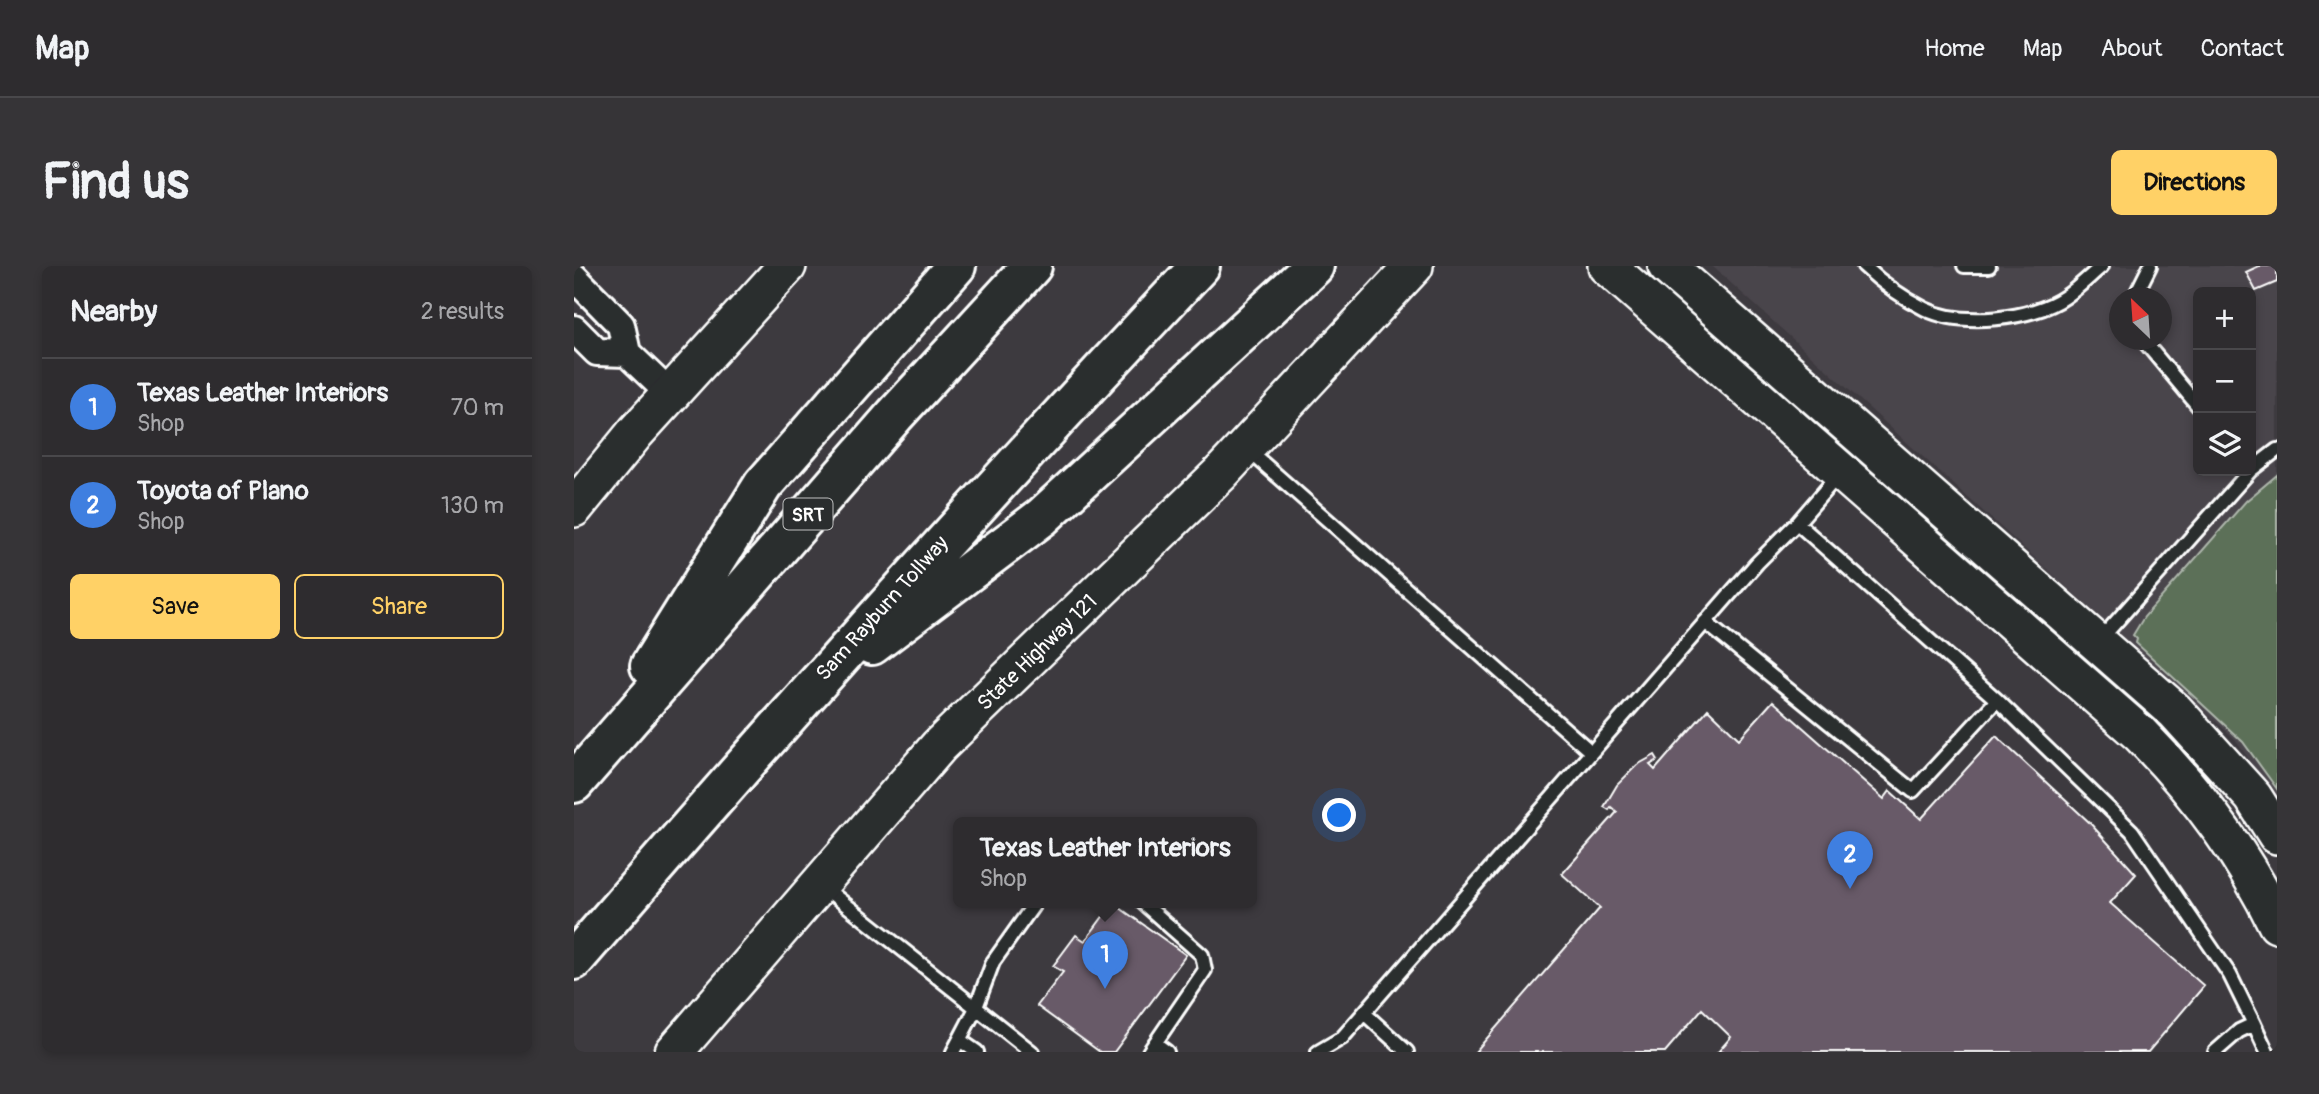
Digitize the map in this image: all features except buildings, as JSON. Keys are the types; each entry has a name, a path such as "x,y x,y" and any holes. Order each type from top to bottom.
{"highway":[{"path":"581,775 763,485 956,266"},
{"name":"SRT","path":"581,775 895,415 1032,266"},
{"name":"Sam Rayburn Tollway","path":"574,960 797,702 1000,478 1200,266"},
{"path":"797,702 1042,517 1314,266"}],"street":[{"path":"574,508 670,394 787,266"},
{"name":"State Highway 121","path":"674,1052 939,746 1117,576 1245,447 1414,266"},
{"path":"1607,266 1840,473 2072,672 2175,769 2218,821 2277,924"},
{"path":"1667,266 2175,711 2253,797 2277,835"},
{"path":"574,277 621,325 627,353 670,394"},
{"path":"574,329 597,352 627,353"},
{"path":"1840,473 1868,440"},
{"path":"2072,672 2097,643"},
{"path":"2218,821 2253,797"}],"lane":[{"path":"1864,266 1881,282 1927,310 1967,319 2020,316 2063,299 2102,266"},
{"path":"1964,266 1989,266"},
{"path":"2140,287 2150,266"},
{"path":"2151,350 2193,400"},
{"path":"1245,447 1591,752"},
{"path":"2256,464 2277,450"},
{"path":"1318,1052 1342,1038 1757,563 1797,523 1840,473"},
{"path":"2097,643 2243,476"},
{"path":"1797,523 1997,700 2132,831 2231,975 2267,1052"},
{"path":"1705,622 1913,791 1997,700"},
{"path":"818,883 975,1010 1032,1052"},
{"path":"953,1052 975,1010 993,962 1031,908"},
{"path":"1149,908 1202,955 1205,970 1152,1047 1167,1052"},
{"path":"1364,1013 1407,1052"},
{"path":"2214,1052 2239,1031 2254,1024"},
{"path":"961,1041 977,1052"}],"shaded area":[{"path":"1712,266 2277,266 2277,800 2235,739"}],"green space":[{"path":"2277,475 2277,789 2243,742 2136,643 2137,639 2133,635 2144,617 2246,501"}],"place":[{"name":"Toyota of Plano","path":"1850,889"},
{"name":"Texas Leather Interiors","path":"1105,989"}]}
